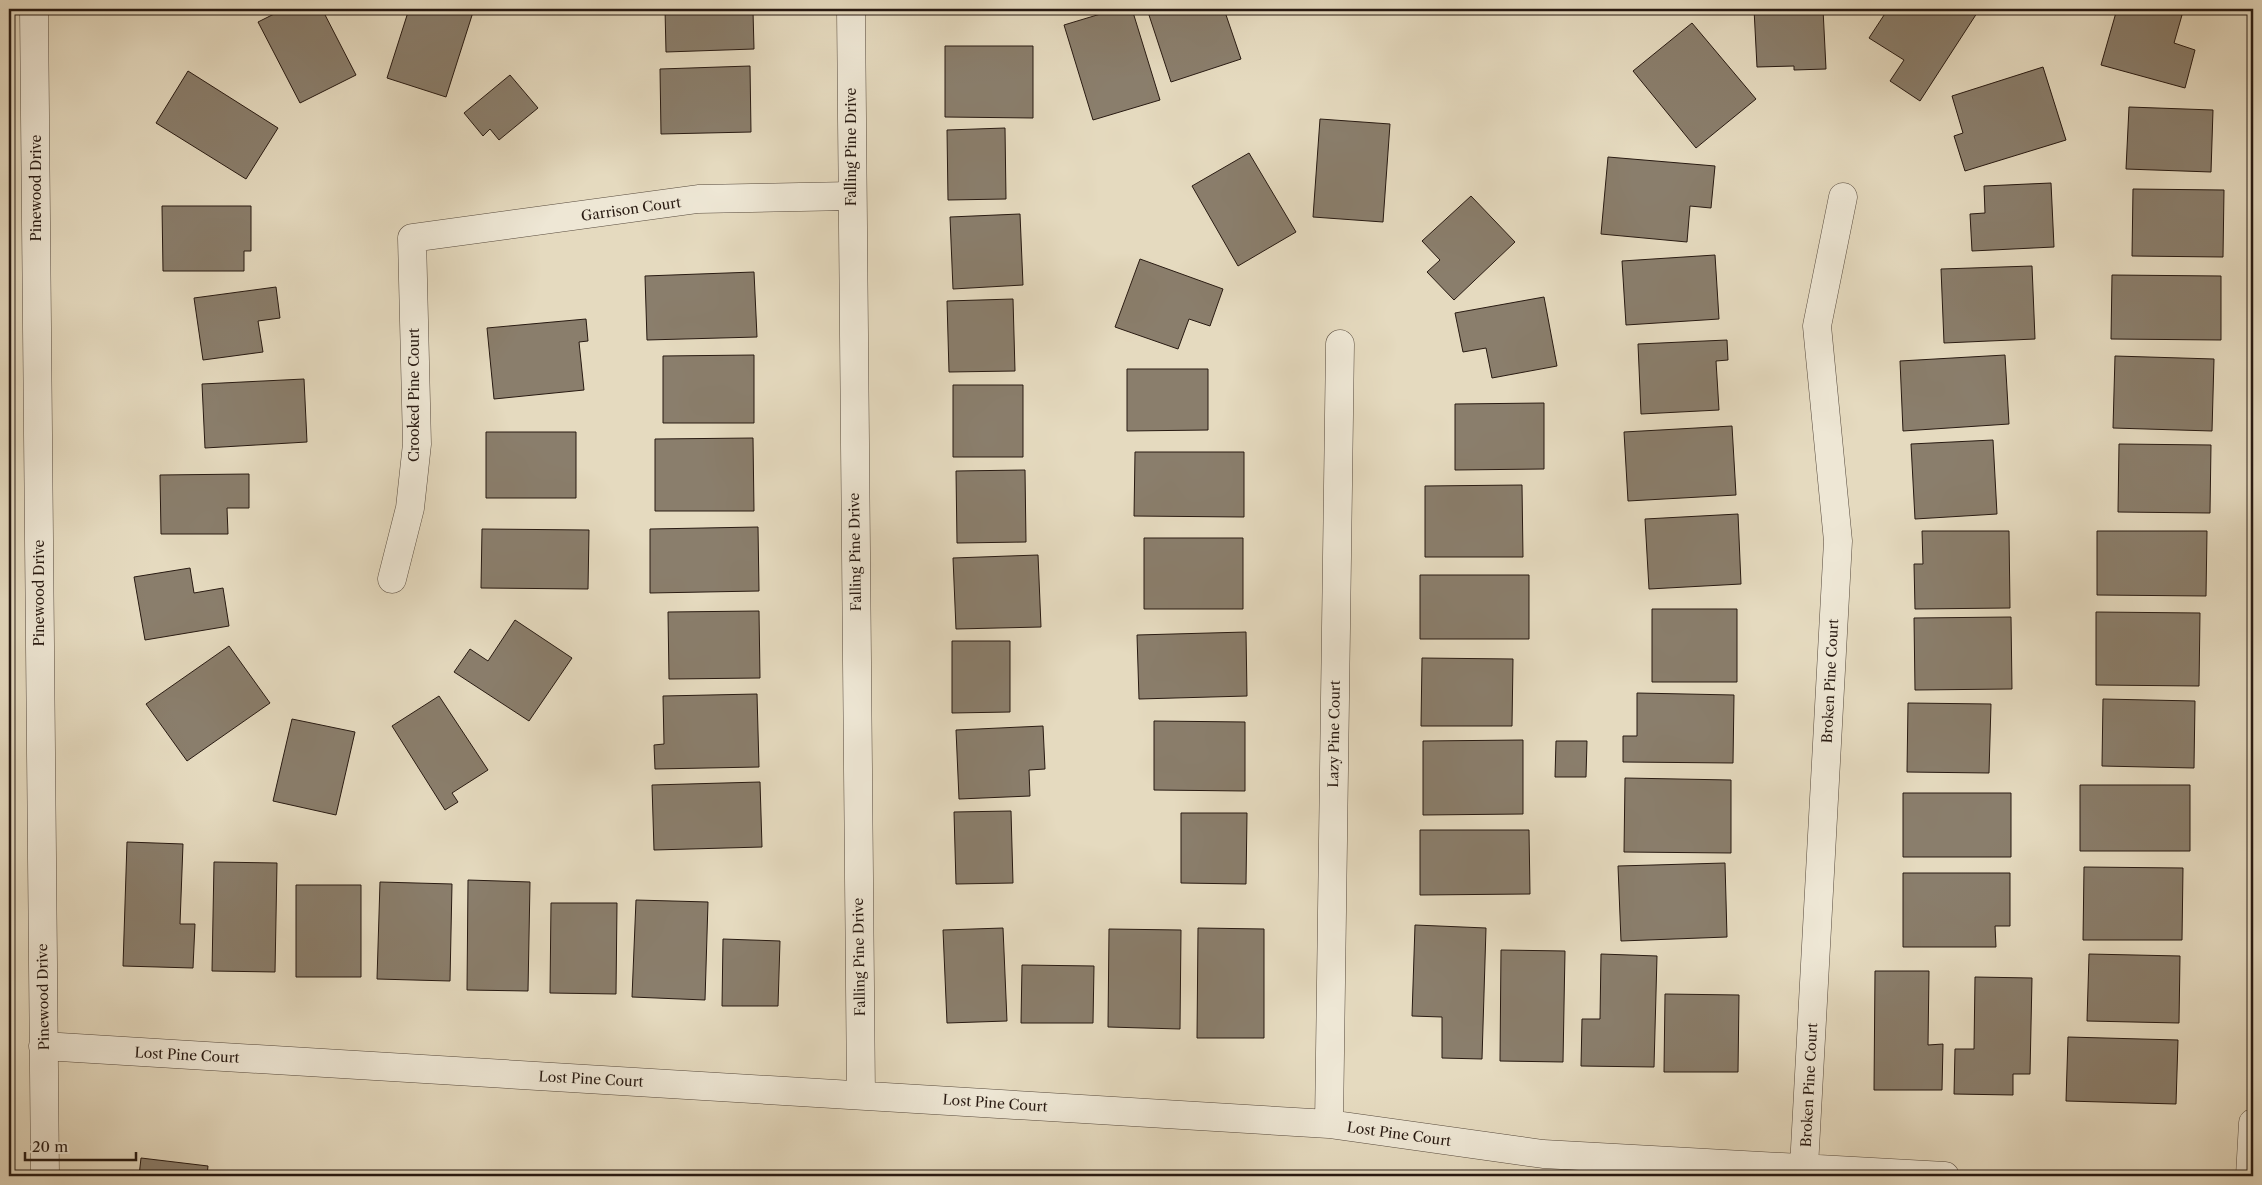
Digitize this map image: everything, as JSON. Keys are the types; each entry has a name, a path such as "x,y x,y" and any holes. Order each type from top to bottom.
{"street":[{"name":"Pinewood Drive","path":"34,9 45,1176"},
{"name":"Falling Pine Drive","path":"851,9 851,196 861,1095"},
{"name":"Garrison Court","path":"412,238 698,199 851,196"},
{"name":"Broken Pine Court","path":"1804,1167 1838,541 1817,326 1843,197"},
{"name":"Crooked Pine Court","path":"392,579 410,508 417,444 412,238"},
{"name":"Lazy Pine Court","path":"1329,1124 1340,344"},
{"name":"Lost Pine Court","path":"43,1046 1329,1124 1541,1165 1804,1167 1945,1176"},
{"path":"2250,1176 2253,1123"}],"building":[{"path":"284,9 322,9 356,75 300,103 258,22"},
{"path":"409,9 474,9 446,97 387,78"},
{"path":"665,9 753,11 754,49 666,52"},
{"path":"1117,9 1132,9 1160,100 1093,120 1064,25"},
{"path":"1147,9 1224,9 1241,59 1171,82"},
{"path":"1754,9 1823,9 1826,69 1794,70 1794,66 1757,67"},
{"path":"1888,9 1970,9 1977,13 1920,101 1890,81 1904,60 1869,38"},
{"path":"2117,9 2160,9 2182,15 2174,43 2195,50 2185,88 2101,65"},
{"path":"1692,23 1756,99 1696,148 1633,71"},
{"path":"945,46 1033,46 1033,118 945,117"},
{"path":"750,66 751,132 661,134 660,69"},
{"path":"2043,67 2066,140 1965,171 1954,136 1963,133 1952,96"},
{"path":"188,71 278,128 246,179 156,123"},
{"path":"510,75 538,108 499,140 490,129 483,136 464,113"},
{"path":"2129,107 2213,110 2211,172 2126,169"},
{"path":"1320,119 1390,124 1383,222 1313,217"},
{"path":"1005,128 1006,199 948,200 947,130"},
{"path":"1249,153 1296,232 1238,266 1192,186"},
{"path":"1608,157 1715,166 1711,208 1690,206 1687,242 1601,234"},
{"path":"2051,183 2054,247 1972,251 1970,214 1985,213 1984,186"},
{"path":"2133,189 2224,190 2223,257 2132,256"},
{"path":"1471,196 1515,242 1454,300 1427,272 1440,260 1422,241"},
{"path":"162,206 251,206 251,251 244,251 244,271 163,271"},
{"path":"1020,214 1023,285 953,289 950,217"},
{"path":"1715,255 1719,319 1626,325 1622,261"},
{"path":"1140,259 1223,289 1210,326 1189,319 1178,349 1115,327"},
{"path":"2032,266 2035,339 1944,343 1941,269"},
{"path":"754,272 757,337 647,340 645,276"},
{"path":"2112,275 2221,276 2221,340 2111,339"},
{"path":"276,287 280,318 258,321 263,352 203,360 194,298"},
{"path":"1544,297 1557,366 1492,378 1486,348 1463,352 1455,313"},
{"path":"1013,299 1015,371 949,372 947,301"},
{"path":"586,319 588,341 579,342 584,390 494,399 487,328"},
{"path":"1727,340 1728,360 1716,361 1719,410 1641,414 1638,344"},
{"path":"754,355 754,423 663,423 663,356"},
{"path":"2005,355 2009,424 1903,431 1900,361"},
{"path":"2115,356 2214,359 2212,431 2113,428"},
{"path":"1127,369 1208,369 1208,430 1127,431"},
{"path":"304,379 307,442 205,448 202,384"},
{"path":"953,385 1023,385 1023,457 953,457"},
{"path":"1544,403 1544,469 1455,470 1455,404"},
{"path":"1732,426 1736,495 1628,501 1624,432"},
{"path":"486,432 576,432 576,498 486,498"},
{"path":"753,438 754,511 655,511 655,439"},
{"path":"1993,440 1997,514 1915,519 1911,444"},
{"path":"2119,444 2211,445 2210,513 2118,512"},
{"path":"1135,452 1244,452 1244,517 1134,516"},
{"path":"1025,470 1026,542 957,543 956,471"},
{"path":"249,474 249,508 227,508 228,534 161,534 160,475"},
{"path":"1522,485 1523,557 1425,557 1425,486"},
{"path":"1738,514 1741,584 1649,589 1645,519"},
{"path":"758,527 759,591 650,593 650,529"},
{"path":"482,529 589,530 588,589 481,588"},
{"path":"1922,531 2009,531 2010,608 1915,609 1914,564 1923,564"},
{"path":"2097,531 2207,531 2206,596 2097,595"},
{"path":"1144,538 1243,538 1243,609 1144,609"},
{"path":"1038,555 1041,627 956,629 953,558"},
{"path":"190,568 194,593 223,588 229,626 145,640 134,577"},
{"path":"1420,575 1529,575 1529,639 1420,639"},
{"path":"1652,609 1737,609 1737,682 1652,682"},
{"path":"759,611 760,678 669,679 668,612"},
{"path":"2096,612 2200,613 2199,686 2096,685"},
{"path":"2011,617 2012,689 1915,690 1914,618"},
{"path":"515,620 572,658 529,721 454,672 470,649 488,661"},
{"path":"1246,632 1247,696 1139,699 1137,635"},
{"path":"952,641 1010,641 1010,712 952,713"},
{"path":"229,646 270,703 187,761 146,704"},
{"path":"1422,658 1513,659 1512,726 1421,726"},
{"path":"1637,693 1734,695 1733,763 1623,762 1623,736 1637,736"},
{"path":"757,694 759,767 655,769 654,745 664,744 663,696"},
{"path":"439,696 488,770 452,793 458,802 445,810 392,726"},
{"path":"2103,699 2195,701 2194,768 2102,766"},
{"path":"1908,703 1991,704 1989,773 1907,772"},
{"path":"292,719 355,732 336,815 273,801"},
{"path":"1154,721 1245,722 1245,791 1154,790"},
{"path":"1043,726 1045,769 1029,770 1030,796 959,799 956,730"},
{"path":"1523,740 1523,814 1423,815 1423,741"},
{"path":"1556,741 1587,741 1586,777 1555,777"},
{"path":"1625,778 1731,780 1731,853 1624,852"},
{"path":"760,782 762,847 654,850 652,785"},
{"path":"2080,785 2190,785 2190,851 2080,851"},
{"path":"1903,793 2011,793 2011,857 1903,857"},
{"path":"1011,811 1013,883 956,884 954,812"},
{"path":"1181,813 1247,813 1246,884 1181,883"},
{"path":"1420,830 1529,830 1530,894 1420,895"},
{"path":"127,842 183,844 180,924 195,924 193,968 123,966"},
{"path":"214,862 277,863 275,972 212,971"},
{"path":"1725,863 1727,937 1621,941 1618,866"},
{"path":"2084,867 2183,868 2182,940 2083,940"},
{"path":"1903,873 2010,873 2010,926 1995,926 1996,947 1903,947"},
{"path":"468,880 530,882 528,991 467,990"},
{"path":"380,882 452,884 450,981 377,979"},
{"path":"296,885 361,885 361,977 296,977"},
{"path":"636,900 708,902 705,1000 632,997"},
{"path":"551,903 617,903 616,994 550,993"},
{"path":"1415,925 1486,928 1482,1059 1442,1058 1442,1017 1412,1016"},
{"path":"1003,928 1007,1021 947,1023 943,930"},
{"path":"1198,928 1264,929 1264,1038 1197,1038"},
{"path":"1109,929 1181,930 1180,1029 1108,1027"},
{"path":"723,939 780,941 778,1006 722,1006"},
{"path":"1501,950 1565,951 1563,1062 1500,1061"},
{"path":"1601,954 1657,956 1654,1067 1581,1066 1582,1019 1600,1019"},
{"path":"2089,954 2180,956 2179,1023 2087,1021"},
{"path":"1022,965 1094,966 1093,1023 1021,1023"},
{"path":"1875,971 1929,971 1928,1045 1943,1044 1942,1090 1874,1090"},
{"path":"1975,977 2032,978 2030,1074 2013,1074 2013,1095 1954,1094 1955,1049 1974,1049"},
{"path":"1665,994 1739,995 1738,1072 1664,1072"},
{"path":"2068,1037 2178,1040 2176,1104 2066,1101"},
{"path":"141,1158 208,1166 207,1176 139,1176"},
{"path":"228,1172 298,1176 228,1176"},
{"path":"315,1173 379,1176 315,1176"}]}
